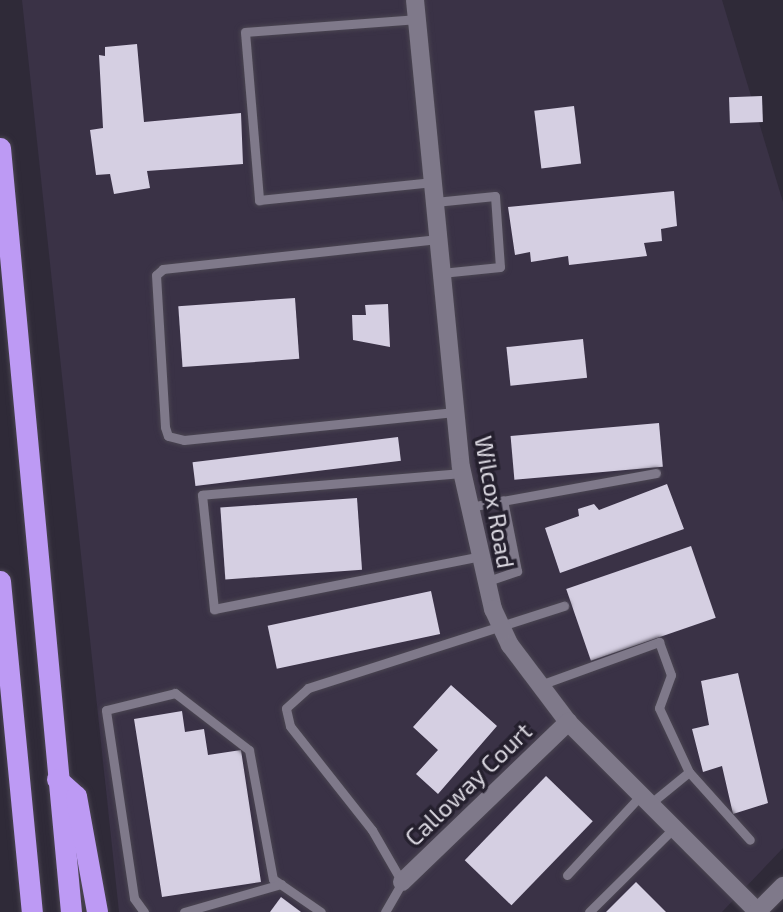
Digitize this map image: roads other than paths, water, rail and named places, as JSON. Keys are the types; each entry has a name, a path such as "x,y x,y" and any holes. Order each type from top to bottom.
{"highway":[{"path":"0,148 71,912"},
{"path":"0,581 32,912"},
{"path":"57,779 76,796 97,912"}],"street":[{"name":"Wilcox Road","path":"415,0 461,473 477,557 500,624 538,686 568,722 675,826 757,912"},
{"name":"Calloway Court","path":"402,881 568,722"},
{"path":"757,912 783,886"}],"lane":[{"path":"417,19 245,32 260,200 433,182"},
{"path":"435,202 495,196 500,267 441,273"},
{"path":"438,239 163,269 156,275 165,427 168,436 184,440 455,412"},
{"path":"461,473 202,495 214,609 477,557"},
{"path":"467,507 656,473"},
{"path":"485,582 517,571 503,500"},
{"path":"385,912 402,881 372,830 290,726 286,708 308,688 500,624 564,606"},
{"path":"538,686 659,642 671,675 659,708 689,772 750,840"},
{"path":"144,912 134,898 106,710 175,693 250,750 273,879 321,912"},
{"path":"567,875 646,798 689,772"},
{"path":"589,912 675,826"},
{"path":"184,912 281,884"}]}
